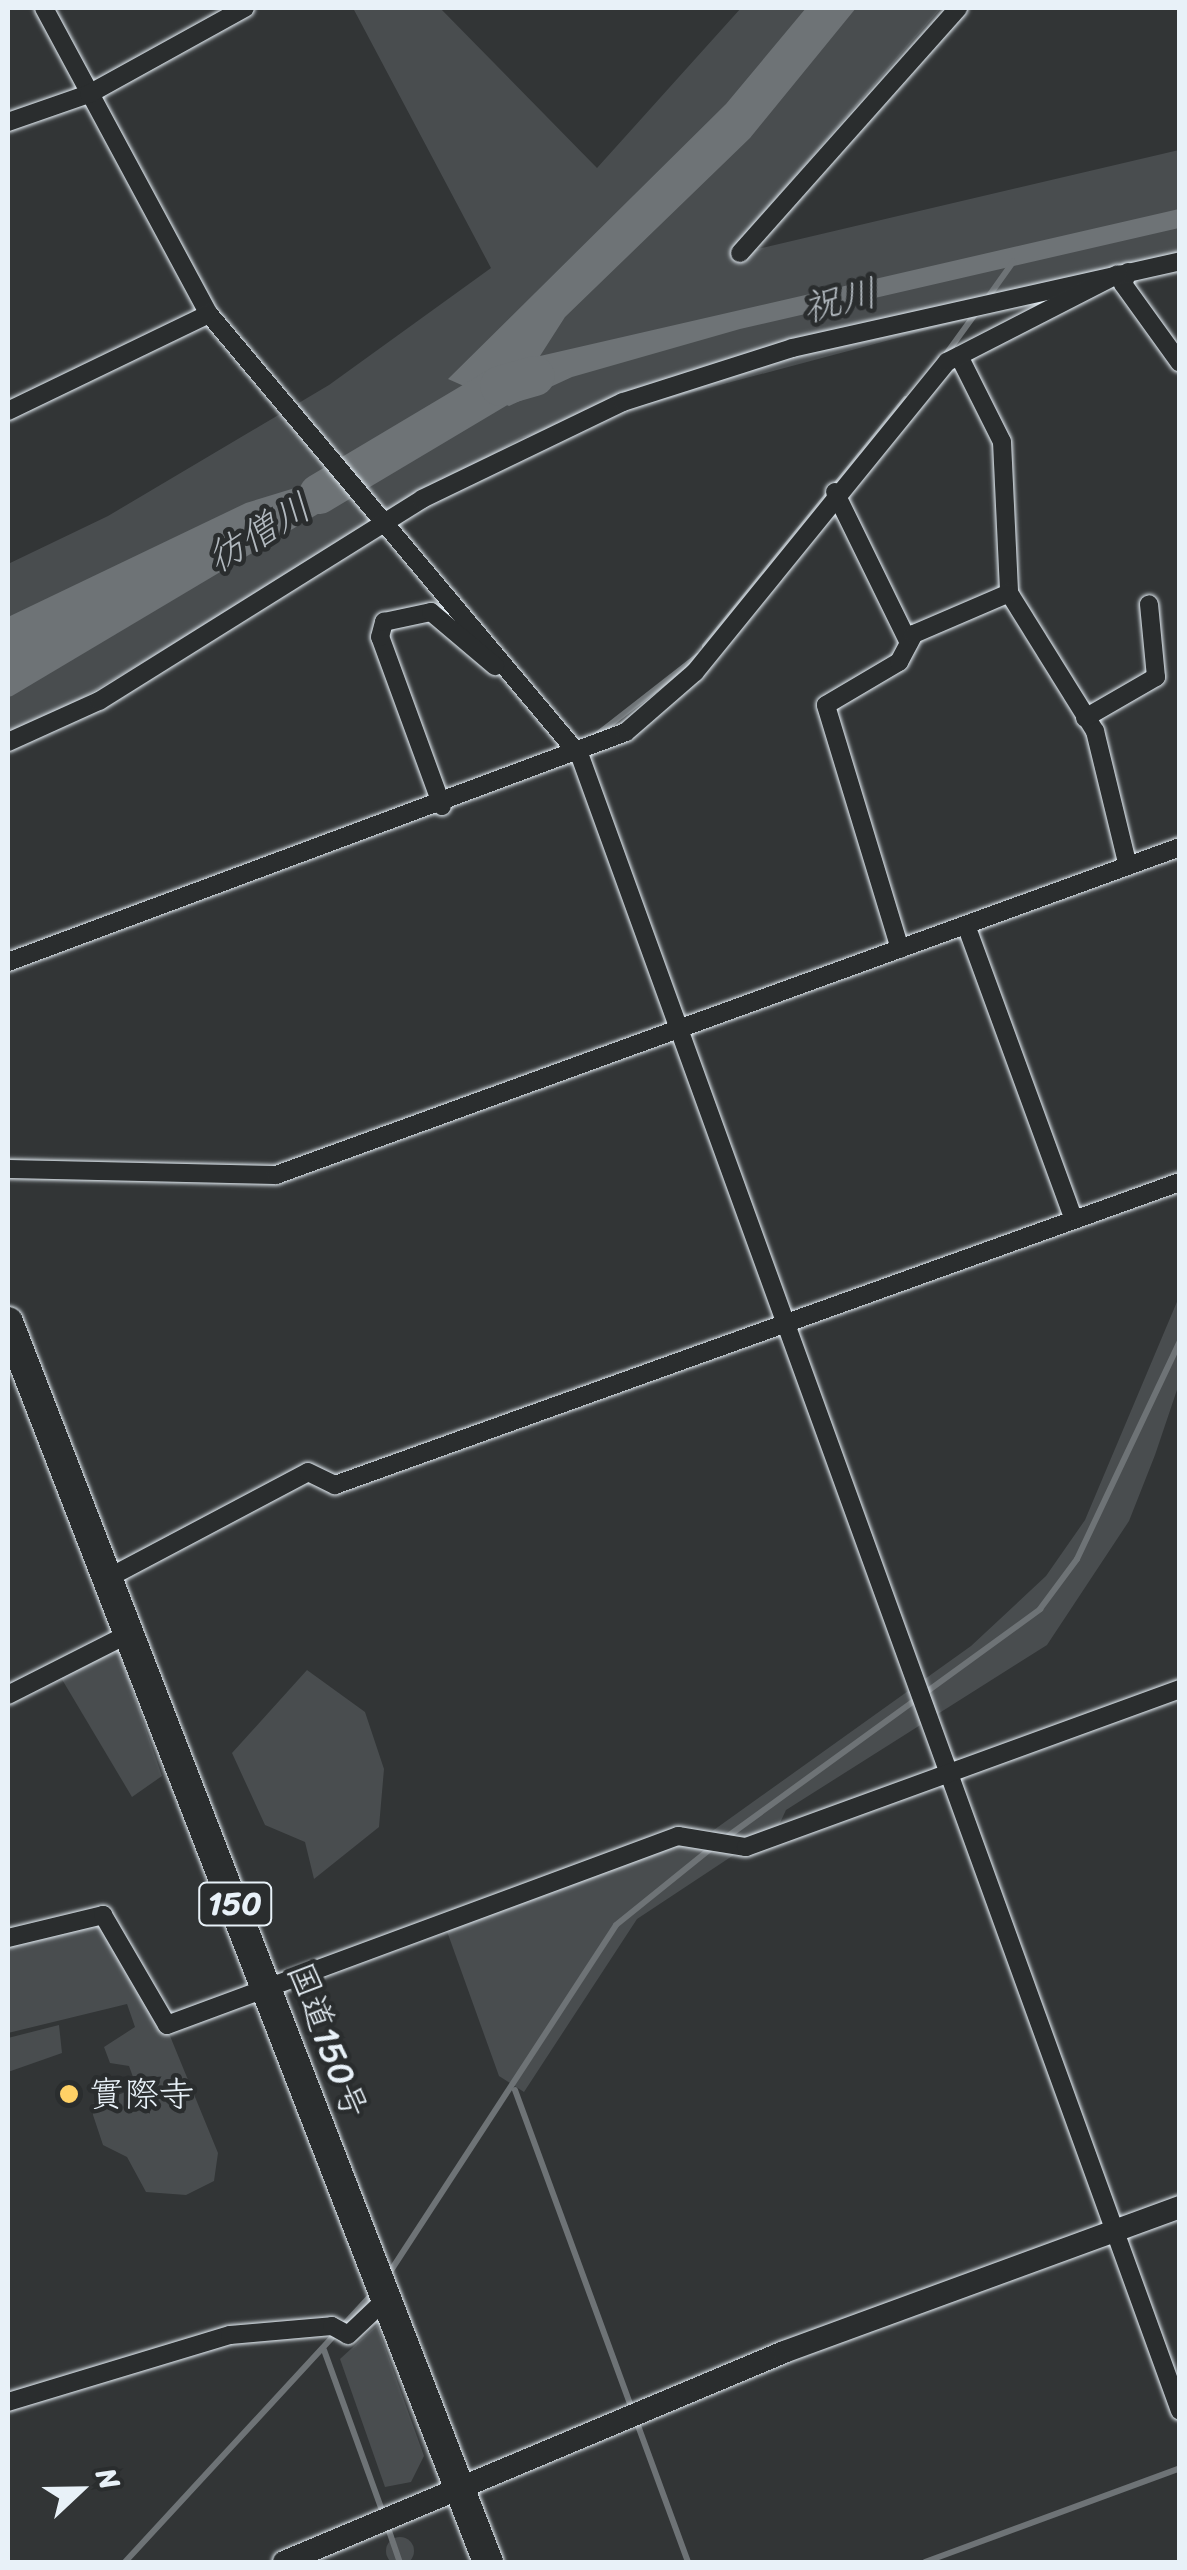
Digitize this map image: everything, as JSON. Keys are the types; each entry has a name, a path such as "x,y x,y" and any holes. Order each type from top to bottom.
{"highway":[{"name":"国道150号","path":"8,1322 488,2562"}],"street":[{"path":"44,8 209,314 287,405 379,524 576,750 1180,2411"},
{"path":"8,122 89,94 245,8"},
{"path":"740,253 958,8"},
{"path":"8,742 116,691 379,524 539,438 705,372 1180,261"},
{"path":"8,962 626,732 694,672 835,492 958,356 1123,273"},
{"path":"1123,273 1124,284 1180,364"},
{"path":"8,411 209,314"},
{"path":"958,356 1002,442 1009,593 1084,718 1110,773 1128,866"},
{"path":"835,492 909,644"},
{"path":"900,948 824,716 826,705 899,662 909,644 1009,593"},
{"path":"1084,718 1156,677 1149,604"},
{"path":"440,800 380,637 384,622 431,612 513,675"},
{"path":"8,1168 276,1175 1180,848"},
{"path":"966,924 1074,1218"},
{"path":"108,1578 308,1472 335,1485 1180,1182"},
{"path":"8,1695 130,1633"},
{"path":"8,1938 103,1915 167,2025 678,1836 746,1847 1180,1689"},
{"path":"284,2562 784,2352 1180,2208"},
{"path":"8,2402 230,2336 332,2326 348,2335 388,2298"}],"shaded area":[{"path":"353,8 440,8 597,168 741,8 941,8 750,228 741,253 1179,150 1179,263 521,438 8,742 8,564 108,516 329,385 491,268"},
{"path":"1179,1297 1179,1384 1155,1455 1129,1521 1047,1645 786,1810 779,1825 637,1919 524,2092 499,2076 444,1923 711,1832 971,1646 1046,1576 1085,1520"},
{"path":"115,1640 162,1776 132,1797 57,1671"},
{"path":"307,1670 365,1712 384,1769 379,1827 314,1879 305,1842 265,1825 232,1753"},
{"path":"103,1915 161,2014 218,2153 214,2181 186,2195 146,2192 127,2157 103,2145 93,2115 92,2104 137,2088 129,2066 110,2063 104,2047 135,2027 127,2004 8,2033 8,1941"},
{"path":"59,2025 62,2053 8,2072 8,2038"},
{"path":"377,2325 424,2456 411,2482 385,2487 340,2359"},
{"path":"400,2537 410,2541 414,2551 410,2561 400,2565 390,2561 386,2551 390,2541"}],"water":[{"name":"祝川","path":"806,8 856,8 750,138 565,317 540,356 1179,209 1179,228 740,329 572,377 509,406 448,379 726,104"},
{"path":"432,446 8,697 8,617 246,503"}],"waterway":[{"path":"986,300 1013,262"},
{"path":"944,357 978,310"},
{"name":"彷僧川","path":"319,494 500,386 535,376"},
{"path":"705,646 906,399"},
{"path":"594,737 698,656"},
{"path":"724,1839 1040,1609 1077,1559 1180,1341"},
{"path":"386,2278 616,1925 714,1846"},
{"path":"515,2090 688,2562"},
{"path":"125,2562 375,2291"},
{"path":"324,2350 383,2513"},
{"path":"925,2562 1180,2468"},
{"path":"387,2525 400,2562"}],"place":[{"name":"實際寺","path":"69,2094"}]}
